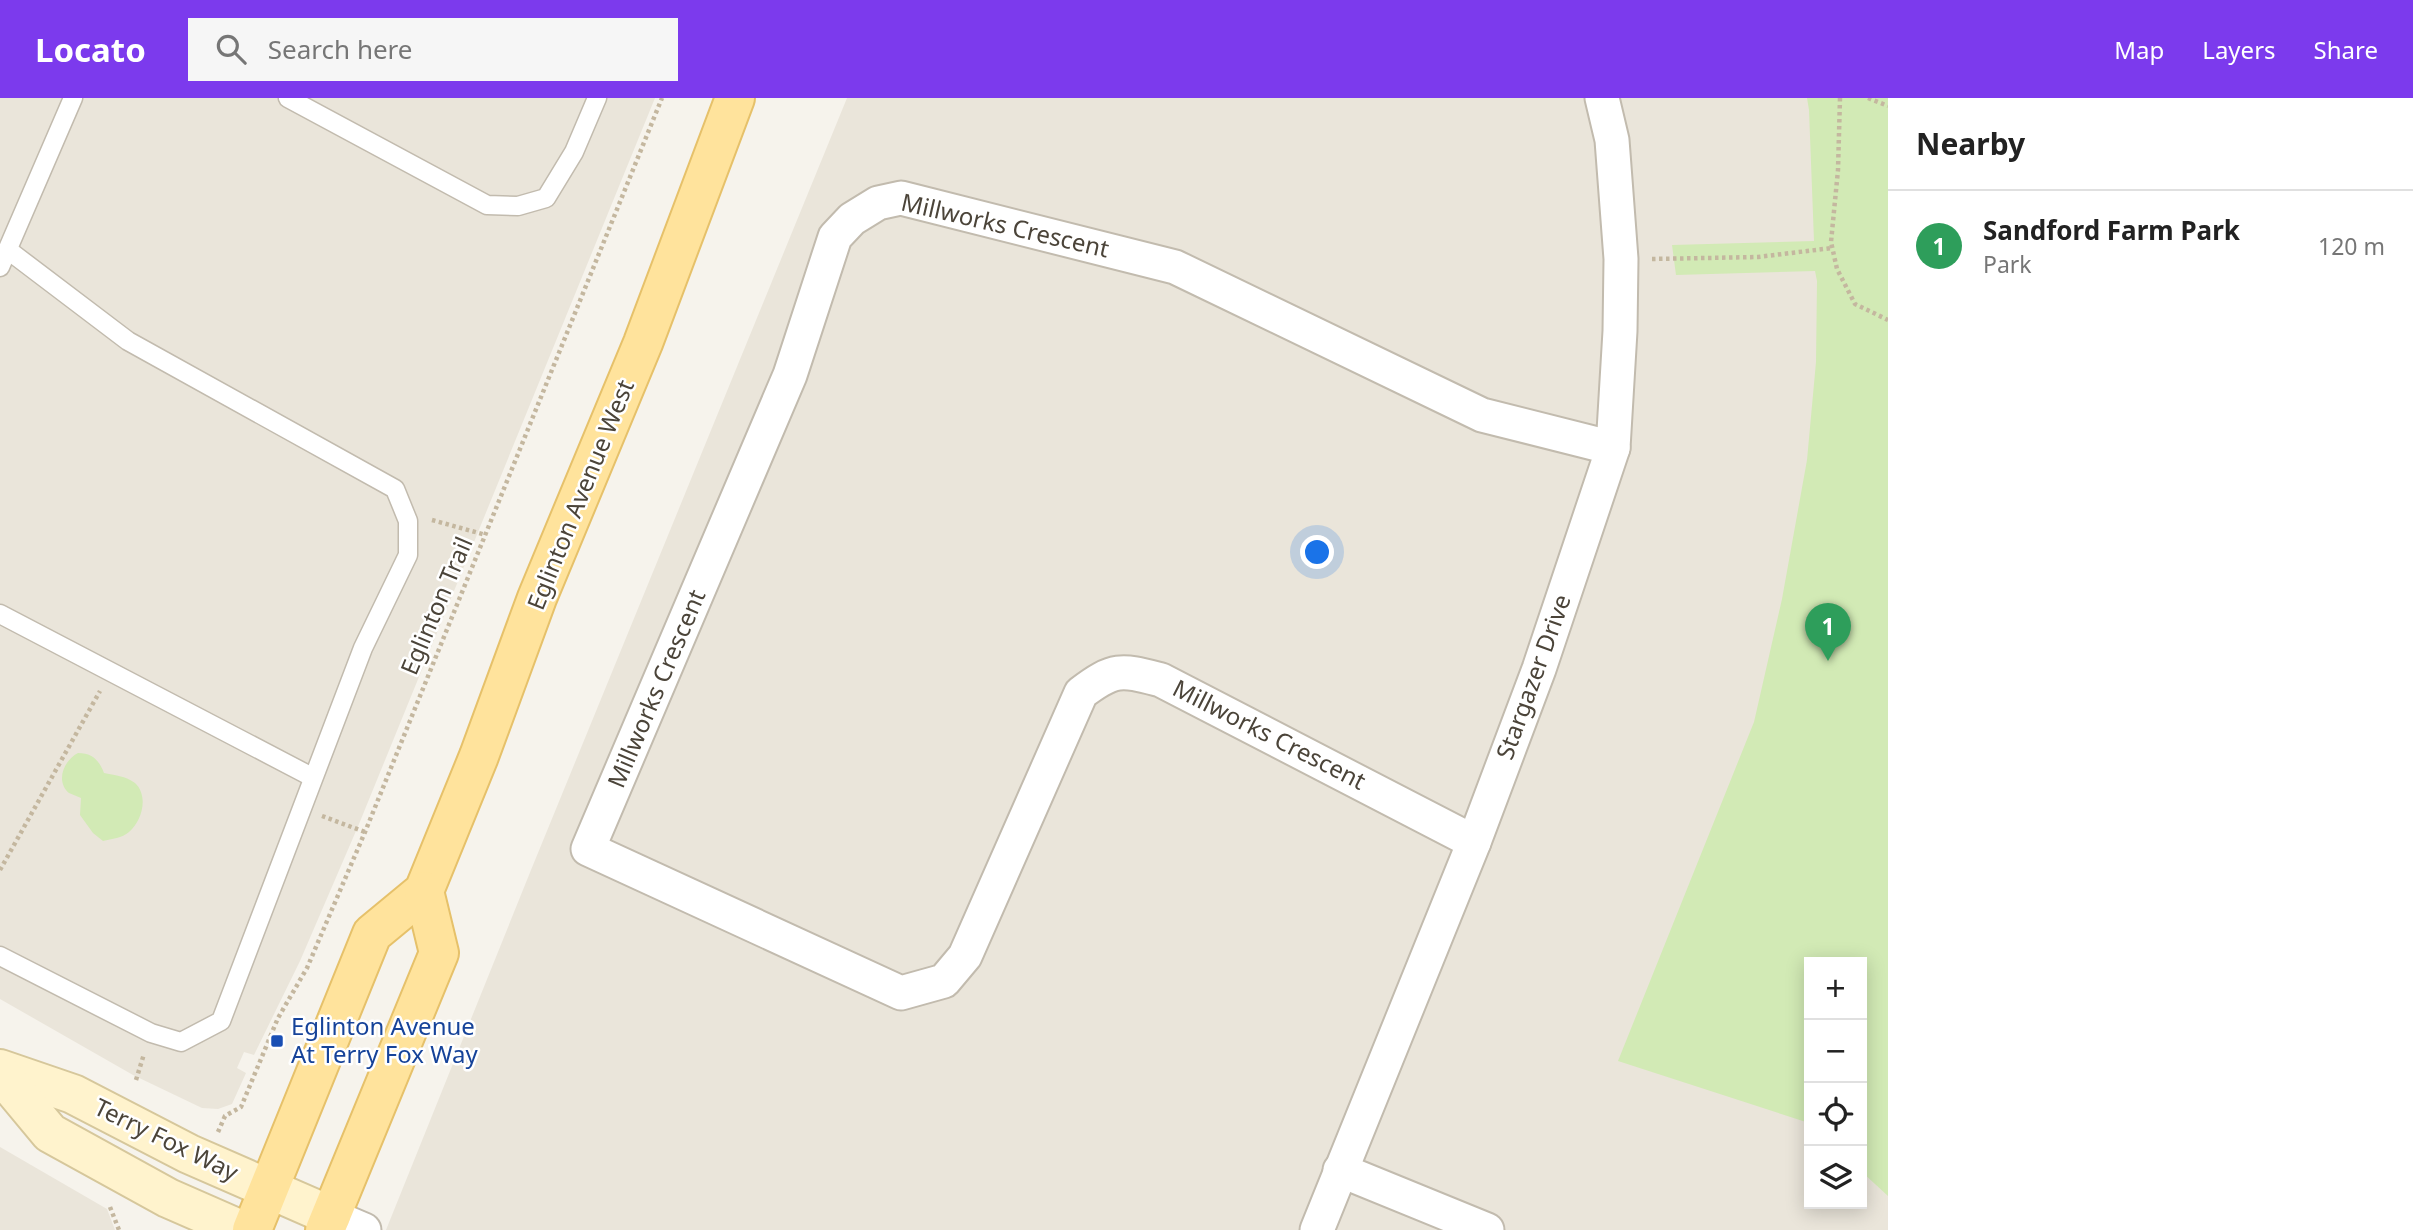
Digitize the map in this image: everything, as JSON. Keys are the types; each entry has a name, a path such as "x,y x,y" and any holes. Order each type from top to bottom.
{"main road":[{"name":"Eglinton Avenue West","path":"252,1230 372,934 424,891 537,598 643,343 735,98"},
{"path":"340,1225 439,953 424,891"}],"street":[{"name":"Stargazer Drive","path":"1317,1230 1475,842 1539,669 1613,447 1621,258 1612,140 1602,98"},
{"name":"Millworks Crescent","path":"1475,842 1161,680 1126,671 1100,678 1081,693 965,956 944,981 901,993 588,849 790,375 835,237 852,219 878,203 901,198 1175,267 1482,415 1613,447"},
{"name":"Terry Fox Way","path":"0,1071 74,1094 189,1154 269,1189 340,1225"},
{"name":"Terry Fox Way","path":"0,1071 50,1133 168,1198 241,1230"},
{"path":"1340,1170 1487,1230"}],"lane":[{"path":"0,267 73,98"},
{"path":"288,98 487,205 519,206 546,198 574,152 597,98"},
{"path":"0,956 151,1033 181,1042 222,1021 363,648 408,555 408,521 395,489 128,341 8,250"},
{"path":"0,614 312,777"}],"path":[{"name":"Eglinton Trail","path":"225,1116 241,1107 278,1018 307,968 365,832 662,98"},
{"path":"1840,98 1838,170 1830,242 1837,269 1855,304 1888,320"},
{"path":"1868,98 1888,106"},
{"path":"1621,258 1758,257 1832,248"},
{"path":"431,520 486,535"},
{"path":"0,870 110,672"},
{"path":"321,815 365,832"},
{"path":"110,1207 119,1230"}],"shaded area":[{"path":"0,98 655,98 359,824 300,961 254,1055 244,1052 237,1068 246,1073 232,1104 218,1109 202,1108 133,1075 0,999"},
{"path":"847,98 1888,98 1888,1230 386,1230"},
{"path":"0,1147 107,1209 115,1230 0,1230"}],"green space":[{"path":"1807,98 1888,98 1888,1196 1867,1177 1867,957 1804,957 1804,1121 1618,1061 1754,722 1782,599 1807,460 1816,362 1815,271 1676,275 1672,245 1814,241"},
{"path":"78,753 94,758 104,773 128,779 139,788 142,808 134,827 126,834 103,841 93,833 80,815 81,798 69,793 62,777 65,766"}],"place":[{"name":"Sandford Farm Park","path":"1828,661"},
{"name":"Eglinton Avenue At Terry Fox Way","path":"277,1041"}]}
